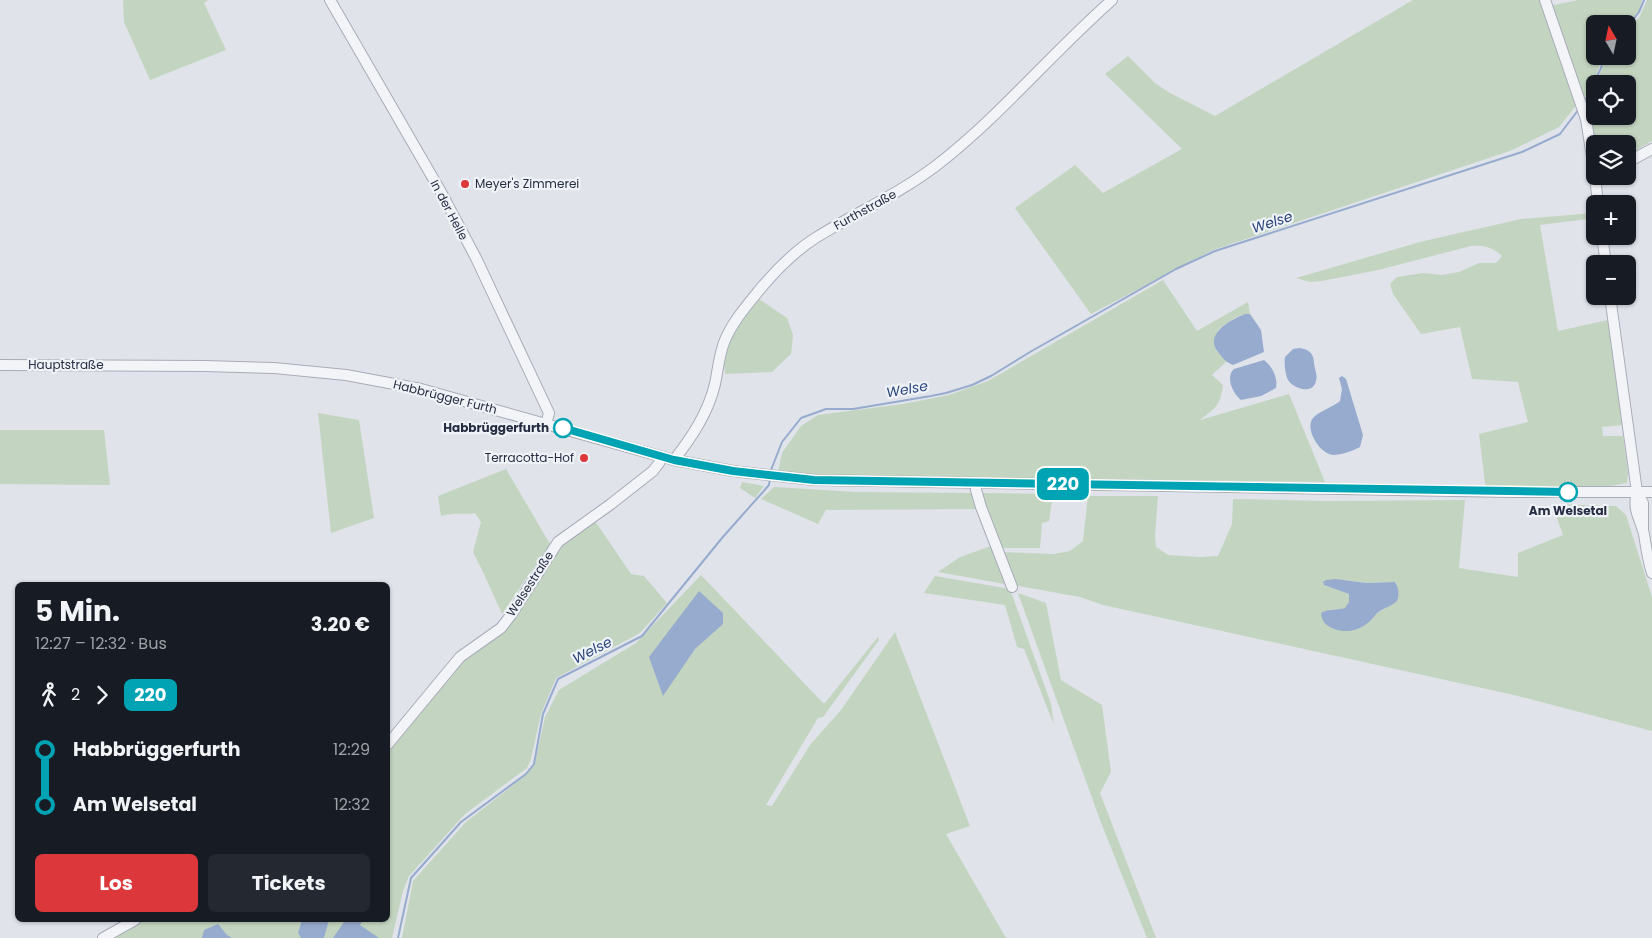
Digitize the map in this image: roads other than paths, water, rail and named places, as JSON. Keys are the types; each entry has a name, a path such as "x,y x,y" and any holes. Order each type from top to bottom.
{"street":[{"name":"In der Helle","path":"330,0 476,258 549,413 546,425"},
{"name":"Furthstraße","path":"674,460 692,436 706,411 724,342 731,326 775,273 817,237 894,194 936,166 964,143 1086,23 1112,0"},
{"path":"1546,0 1589,135"},
{"path":"1636,158 1652,149"},
{"path":"1611,305 1637,492 1634,500 1636,516 1643,531 1652,574"},
{"name":"Hauptstraße","path":"0,365 131,366"},
{"name":"Habbrügger Furth","path":"131,366 274,368 346,375 421,388 674,460 777,477 814,480 1381,490 1652,492"},
{"name":"Welsestraße","path":"390,742 460,657 501,628 511,616 558,542 611,504 653,470 662,457"},
{"path":"976,483 981,507 1012,587"},
{"path":"103,938 131,922"}],"water":[{"path":"1245,314 1250,314 1261,330 1264,352 1233,365 1226,361 1218,352 1214,339 1221,328"},
{"path":"1299,348 1310,352 1316,374 1314,385 1307,389 1294,386 1288,380 1285,372 1285,357 1293,349"},
{"path":"1264,360 1274,372 1276,388 1261,396 1241,400 1235,394 1231,385 1231,372 1234,369"},
{"path":"1342,376 1346,379 1363,435 1360,447 1333,455 1328,454 1319,446 1310,428 1313,418 1340,401 1342,389 1339,378"},
{"path":"1336,579 1366,583 1395,582 1398,599 1378,612 1361,628 1352,631 1337,630 1326,624 1321,613 1345,608 1349,602 1349,594 1324,585 1323,582 1326,580"},
{"path":"699,591 723,613 723,624 695,649 663,696 649,657"},
{"path":"301,922 328,922 324,938 301,938 298,933"},
{"path":"344,922 362,922 360,925 379,938 333,938"},
{"path":"218,924 232,938 202,938 204,930"}],"waterway":[{"name":"Welse","path":"1636,16 1644,0"},
{"name":"Welse","path":"1584,103 1602,65"},
{"name":"Welse","path":"771,470 782,442 801,418 826,409 853,409 946,393 972,385 991,376 1176,269 1215,251 1522,152 1560,134 1579,109"},
{"name":"Welse","path":"398,938 411,878 461,822 526,774 534,764 543,714 558,679 642,636 722,538 769,485 770,477"}],"place":[{"name":"Meyer's Zimmerei","path":"465,184"},
{"name":"Habbrüggerfurth","path":"563,428"},
{"name":"Terracotta-Hof","path":"584,458"},
{"name":"Am Welsetal","path":"1568,492"}]}
